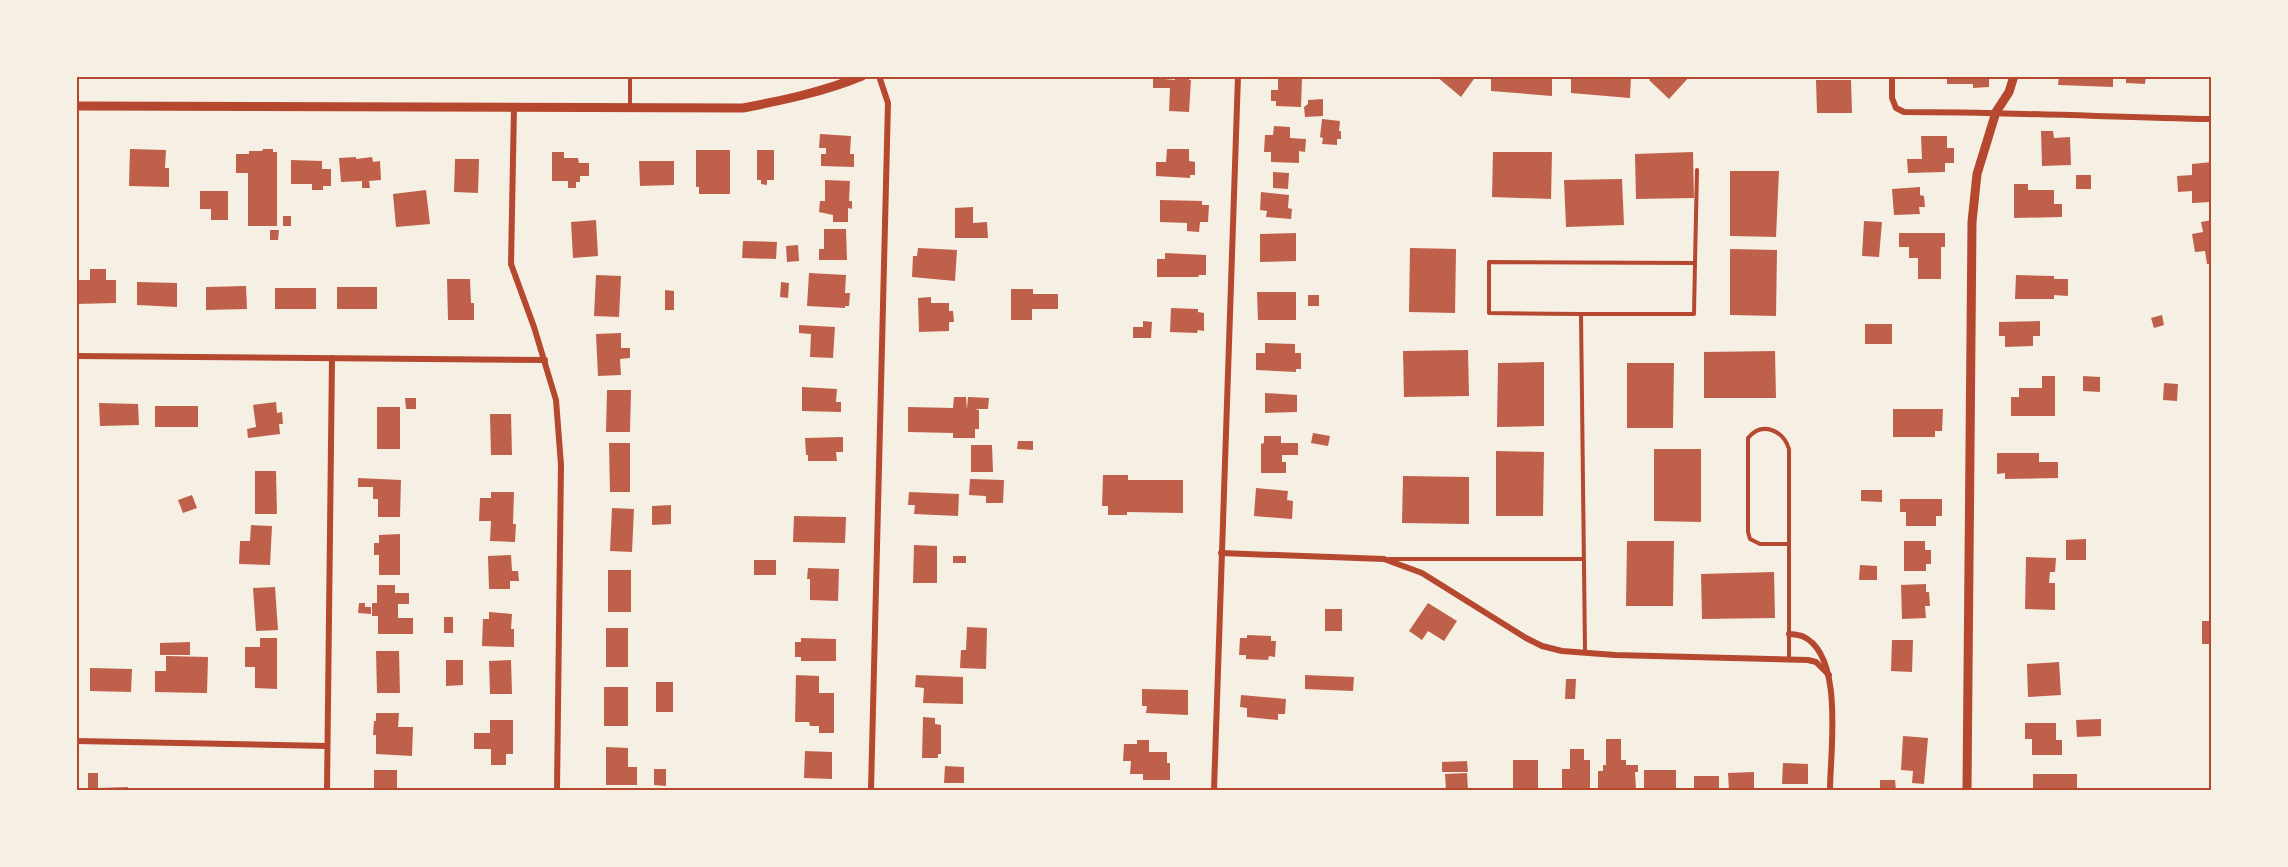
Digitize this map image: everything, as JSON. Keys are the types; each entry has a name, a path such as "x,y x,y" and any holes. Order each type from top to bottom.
{"street":[{"path":"76,106 743,108 834,87 862,76"},
{"path":"871,790 888,103 879,76"},
{"path":"1214,790 1238,76"},
{"path":"1892,76 1892,98 1896,108 1904,112 1996,112 2084,117 2211,119"},
{"path":"1967,790 1972,222 1977,174 1996,112 2014,76"},
{"path":"514,107 511,264 545,360 556,400 561,465 557,790"},
{"path":"76,356 545,360"},
{"path":"327,790 332,358"},
{"path":"1221,553 1384,559 1422,573 1526,638 1542,646 1562,651 1816,662 1829,675"},
{"path":"1789,634 1803,636 1810,642 1821,655 1831,682 1830,790"},
{"path":"76,741 327,746"}],"lane":[{"path":"630,76 630,107"},
{"path":"1695,263 1489,262 1489,313 1694,314 1697,170"},
{"path":"1581,314 1585,651"},
{"path":"1789,544 1760,544 1750,539 1748,532 1748,438 1753,432 1778,431 1785,439 1789,449 1789,544 1789,660"},
{"path":"1384,559 1583,560"}],"building":[{"path":"1175,76 1189,76 1191,80 1189,112 1169,111 1170,88 1153,88 1153,78 1175,80"},
{"path":"1284,76 1302,78 1301,107 1276,106 1276,101 1271,101 1271,90 1278,90 1278,78 1284,78"},
{"path":"1436,76 1476,76 1461,97"},
{"path":"1491,76 1552,76 1552,96 1491,91"},
{"path":"1571,76 1631,76 1630,98 1571,93"},
{"path":"1652,76 1690,76 1669,99 1649,80"},
{"path":"1947,76 1989,76 1989,87 1973,88 1973,84 1947,84"},
{"path":"2059,76 2113,76 2113,87 2058,85"},
{"path":"2126,76 2146,76 2145,84 2126,83"},
{"path":"1816,80 1851,80 1852,113 1817,113"},
{"path":"1323,99 1323,116 1305,117 1304,107 1308,104 1308,100"},
{"path":"1322,119 1340,121 1341,139 1337,139 1337,145 1322,144 1323,138 1320,137"},
{"path":"1274,126 1290,127 1290,138 1306,139 1305,152 1299,151 1299,163 1271,162 1271,152 1264,152 1265,135 1273,135"},
{"path":"2041,131 2053,131 2054,138 2070,137 2071,165 2042,166"},
{"path":"820,134 851,136 850,154 854,154 854,167 821,166 821,154 826,154 826,148 819,148"},
{"path":"1921,136 1947,136 1947,148 1954,148 1954,163 1945,163 1945,172 1908,173 1907,159 1922,159"},
{"path":"130,149 166,150 165,168 169,168 169,187 129,186"},
{"path":"273,149 273,152 277,152 277,226 248,226 248,173 236,173 236,154 249,154 249,151 262,151"},
{"path":"1167,149 1189,149 1189,161 1195,162 1195,175 1190,175 1190,178 1156,176 1156,162 1166,162"},
{"path":"696,150 730,150 730,194 699,194 699,187 696,187"},
{"path":"757,150 774,150 774,180 767,180 767,185 757,180"},
{"path":"552,152 564,152 564,158 578,158 579,163 589,163 589,176 580,176 580,182 576,182 576,188 568,188 568,181 552,181"},
{"path":"1493,152 1552,152 1551,199 1492,197"},
{"path":"1693,152 1694,198 1636,199 1635,154"},
{"path":"356,157 356,159 372,157 373,162 380,161 381,180 369,181 370,188 362,188 362,181 341,182 339,158"},
{"path":"455,159 479,159 478,193 454,192"},
{"path":"291,160 322,161 322,169 331,169 331,186 323,186 323,190 312,190 312,184 291,184"},
{"path":"639,161 674,161 674,185 640,186"},
{"path":"2212,162 2212,202 2192,203 2192,191 2178,192 2177,176 2192,175 2192,164"},
{"path":"1730,171 1779,171 1776,237 1730,236"},
{"path":"1273,172 1289,173 1288,189 1273,188"},
{"path":"2076,175 2091,175 2091,189 2076,189"},
{"path":"1622,179 1624,225 1566,227 1564,180"},
{"path":"825,180 850,181 849,201 852,201 852,209 848,208 848,222 833,222 833,215 819,212 820,201 825,201"},
{"path":"2014,184 2028,184 2028,190 2054,190 2054,204 2062,204 2062,217 2014,218"},
{"path":"1920,187 1920,195 1924,196 1925,207 1919,207 1920,214 1894,215 1892,189"},
{"path":"426,190 430,224 396,227 393,194"},
{"path":"200,191 228,191 228,220 211,220 211,209 200,209"},
{"path":"1261,192 1289,195 1288,208 1292,209 1291,219 1266,217 1267,211 1260,210"},
{"path":"1160,200 1202,201 1202,205 1209,205 1208,222 1200,222 1199,232 1187,231 1187,223 1160,222"},
{"path":"973,207 973,223 987,222 988,238 955,238 955,208"},
{"path":"283,216 291,216 291,226 283,226"},
{"path":"596,220 598,256 573,258 571,222"},
{"path":"2212,220 2212,264 2207,264 2205,251 2195,252 2192,234 2203,232 2201,222"},
{"path":"1864,221 1882,222 1879,257 1862,256"},
{"path":"824,229 846,229 847,260 819,260 819,249 824,249"},
{"path":"270,230 279,230 278,240 270,240"},
{"path":"1296,233 1296,261 1260,262 1260,234"},
{"path":"1899,233 1945,233 1945,247 1941,247 1941,279 1918,279 1918,258 1909,258 1909,247 1899,247"},
{"path":"743,241 777,242 776,259 742,258"},
{"path":"798,245 799,261 787,262 786,246"},
{"path":"918,248 957,250 955,281 912,277 913,256 917,256"},
{"path":"1410,248 1456,249 1455,313 1409,312"},
{"path":"1730,249 1777,250 1776,316 1730,315"},
{"path":"1165,253 1206,255 1206,275 1157,277 1157,259 1165,259"},
{"path":"90,269 106,269 106,280 116,280 116,303 76,304 76,280 90,280"},
{"path":"809,273 846,275 845,293 850,293 849,306 845,308 807,306"},
{"path":"596,275 621,276 619,317 594,316"},
{"path":"2016,275 2054,276 2054,279 2068,279 2068,296 2054,295 2054,299 2015,299"},
{"path":"447,279 470,279 474,320 448,320"},
{"path":"137,282 177,283 177,307 137,305"},
{"path":"781,282 789,283 788,298 780,297"},
{"path":"246,286 247,309 206,310 206,287"},
{"path":"337,287 377,287 377,309 337,309"},
{"path":"275,288 316,288 316,309 275,309"},
{"path":"1011,289 1033,289 1033,294 1058,294 1058,309 1032,309 1032,320 1011,320"},
{"path":"665,290 674,291 674,310 665,310"},
{"path":"1257,292 1296,292 1296,320 1258,320"},
{"path":"1308,295 1319,295 1319,306 1308,306"},
{"path":"931,297 931,303 949,303 949,311 953,311 954,322 949,322 949,331 919,332 918,298"},
{"path":"1171,308 1198,309 1198,312 1204,313 1204,331 1170,332"},
{"path":"2162,315 2164,325 2154,328 2151,318"},
{"path":"1143,321 1152,322 1151,338 1133,338 1133,327 1143,327"},
{"path":"2040,321 2040,336 2033,336 2033,346 2005,347 2005,336 1999,336 1999,322"},
{"path":"1865,324 1892,324 1892,344 1865,344"},
{"path":"799,325 835,327 833,358 810,357 811,334 799,333"},
{"path":"621,333 621,348 630,348 630,358 620,359 621,375 598,376 596,334"},
{"path":"1265,343 1295,344 1295,353 1301,353 1301,369 1296,369 1296,372 1256,370 1256,353 1265,353"},
{"path":"1468,350 1469,396 1404,397 1403,351"},
{"path":"1775,351 1776,398 1704,398 1704,352"},
{"path":"1544,362 1544,426 1497,427 1498,363"},
{"path":"1627,363 1674,363 1673,428 1627,428"},
{"path":"2042,376 2055,376 2055,416 2011,416 2011,397 2019,397 2019,388 2042,388"},
{"path":"2083,376 2100,377 2100,392 2083,391"},
{"path":"2164,383 2178,384 2177,401 2163,400"},
{"path":"802,387 837,389 836,402 841,402 841,412 802,411"},
{"path":"607,390 631,390 630,432 606,432"},
{"path":"1265,393 1297,395 1297,412 1265,413"},
{"path":"954,397 966,397 967,409 968,397 989,398 988,409 975,409 979,410 979,429 975,429 975,438 953,438 953,433 908,432 908,407 953,408"},
{"path":"405,398 416,398 416,409 406,409"},
{"path":"276,402 277,413 282,412 283,424 279,424 280,434 248,438 247,429 256,427 253,405"},
{"path":"99,403 138,404 139,425 100,426"},
{"path":"155,406 198,406 198,427 155,427"},
{"path":"377,407 400,407 400,449 377,449"},
{"path":"1893,409 1943,409 1942,431 1935,431 1935,437 1893,437"},
{"path":"490,414 511,414 512,455 491,455"},
{"path":"1313,433 1330,436 1328,446 1311,443"},
{"path":"1264,436 1281,436 1281,443 1298,443 1298,455 1282,455 1282,462 1286,462 1286,473 1261,473 1261,444 1264,443"},
{"path":"843,437 843,452 836,452 837,461 808,461 805,438"},
{"path":"1018,441 1033,441 1033,450 1017,449"},
{"path":"609,443 630,443 630,492 610,492"},
{"path":"971,445 992,445 993,472 971,472"},
{"path":"1654,449 1701,449 1701,522 1654,521"},
{"path":"1496,451 1544,452 1543,516 1496,516"},
{"path":"1997,453 2039,453 2039,462 2058,462 2058,478 2005,479 2005,473 1997,474"},
{"path":"255,471 276,471 277,514 255,514"},
{"path":"1103,475 1128,475 1128,480 1183,480 1183,513 1127,512 1127,515 1108,515 1108,506 1102,506"},
{"path":"1403,476 1469,477 1469,524 1402,523"},
{"path":"358,478 401,480 400,517 378,517 378,499 373,499 373,487 358,487"},
{"path":"970,479 1004,480 1003,503 986,503 986,496 969,495"},
{"path":"1256,488 1288,491 1287,500 1293,501 1292,519 1254,516"},
{"path":"1861,490 1882,490 1882,502 1861,501"},
{"path":"491,492 514,492 515,542 490,541 491,521 479,521 480,498 491,498"},
{"path":"909,492 959,494 958,516 914,514 915,505 908,505"},
{"path":"192,495 197,508 183,513 178,500"},
{"path":"1900,499 1942,499 1942,516 1936,516 1936,526 1906,526 1906,512 1900,512"},
{"path":"671,505 671,524 652,525 652,506"},
{"path":"612,508 634,509 632,552 610,551"},
{"path":"794,516 846,517 845,543 793,542"},
{"path":"251,525 272,526 270,565 239,564 240,541 250,541"},
{"path":"400,534 400,575 379,575 379,555 374,555 374,543 379,543 379,535"},
{"path":"2086,539 2086,560 2066,560 2066,540"},
{"path":"1627,541 1674,541 1673,606 1626,606"},
{"path":"1904,541 1925,541 1925,550 1931,550 1931,564 1926,564 1926,571 1904,571"},
{"path":"914,545 937,546 937,583 913,583"},
{"path":"511,555 512,571 518,571 519,581 510,581 510,589 489,589 488,556"},
{"path":"953,556 966,556 966,563 953,563"},
{"path":"2026,557 2056,558 2055,572 2050,572 2049,583 2055,583 2055,610 2025,609"},
{"path":"754,560 776,560 776,575 754,575"},
{"path":"1860,565 1877,566 1877,580 1859,580"},
{"path":"808,568 839,569 838,601 810,600"},
{"path":"608,570 631,570 631,612 608,612"},
{"path":"1774,572 1775,618 1702,619 1701,574"},
{"path":"1926,584 1930,606 1925,606 1926,618 1902,619 1901,585"},
{"path":"377,585 395,585 395,593 409,593 409,604 398,604 398,618 413,618 413,634 378,634 378,616 372,616 372,603 377,603"},
{"path":"275,587 278,630 256,631 253,588"},
{"path":"359,603 365,603 365,607 371,607 371,614 358,613"},
{"path":"1428,603 1457,621 1444,641 1428,631 1422,640 1409,631"},
{"path":"1325,609 1342,609 1342,631 1325,631"},
{"path":"489,612 512,614 511,629 514,629 514,647 482,646 483,619 489,619"},
{"path":"444,617 453,617 453,633 444,633"},
{"path":"2202,621 2212,621 2212,644 2202,644"},
{"path":"967,627 987,628 986,669 960,668 961,650 966,650"},
{"path":"606,628 628,628 628,667 606,667"},
{"path":"1247,635 1271,636 1271,641 1276,641 1275,657 1269,656 1268,660 1246,659 1246,655 1239,655 1240,638 1247,638"},
{"path":"260,638 277,638 277,689 255,688 255,667 245,667 245,647 260,647"},
{"path":"801,638 836,639 836,661 801,661 801,657 795,657 795,642 801,642"},
{"path":"1892,640 1913,640 1912,672 1891,671"},
{"path":"190,642 190,655 160,655 160,643"},
{"path":"376,651 399,651 400,693 377,693"},
{"path":"166,656 208,657 207,693 155,692 155,671 166,671"},
{"path":"446,660 463,660 463,685 446,686"},
{"path":"511,660 512,694 490,694 489,661"},
{"path":"2059,662 2061,695 2028,697 2027,664"},
{"path":"90,668 132,669 131,692 90,691"},
{"path":"796,675 819,676 819,693 834,693 834,733 819,733 819,726 810,726 809,722 795,722"},
{"path":"916,675 963,677 963,704 923,703 924,688 915,687"},
{"path":"1305,675 1354,677 1353,691 1305,689"},
{"path":"1566,679 1576,679 1575,699 1565,699"},
{"path":"656,682 673,682 673,712 656,712"},
{"path":"604,687 628,687 628,726 604,726"},
{"path":"1142,689 1188,690 1188,715 1146,713 1147,706 1142,706"},
{"path":"1241,695 1286,699 1285,714 1278,714 1278,720 1247,717 1247,708 1240,707"},
{"path":"376,713 399,713 398,727 413,727 412,756 376,754 376,735 373,735"},
{"path":"923,717 935,718 935,724 941,725 941,754 938,754 938,758 922,758"},
{"path":"2101,719 2101,736 2077,737 2076,720"},
{"path":"490,720 513,720 513,754 506,754 506,765 491,765 491,749 474,749 474,733 490,733"},
{"path":"2025,723 2056,723 2056,740 2062,740 2062,755 2032,755 2032,739 2025,739"},
{"path":"1903,736 1928,738 1924,784 1912,783 1913,771 1901,770"},
{"path":"1606,739 1621,739 1621,760 1626,760 1626,765 1638,765 1638,772 1635,772 1636,790 1598,789 1598,771 1603,771 1603,765 1606,765"},
{"path":"1137,740 1149,740 1149,752 1167,752 1167,763 1170,763 1170,780 1143,780 1143,774 1130,774 1131,761 1123,761 1124,744 1137,744"},
{"path":"606,747 628,748 628,767 637,767 637,785 606,785"},
{"path":"1570,749 1584,749 1584,760 1590,760 1590,790 1562,790 1562,769 1570,769"},
{"path":"805,751 832,752 832,779 804,778"},
{"path":"1513,760 1538,760 1538,790 1513,790"},
{"path":"1467,761 1468,772 1442,772 1442,762"},
{"path":"1783,763 1808,764 1808,784 1782,784"},
{"path":"945,766 964,767 964,783 944,783"},
{"path":"654,769 666,769 666,786 654,785"},
{"path":"374,770 397,770 397,790 374,790"},
{"path":"1644,770 1676,770 1676,790 1644,790"},
{"path":"1754,772 1754,790 1729,790 1728,773"},
{"path":"88,773 98,773 98,788 128,787 128,790 88,790"},
{"path":"1467,773 1468,790 1446,790 1445,774"},
{"path":"2033,774 2077,774 2077,790 2033,790"},
{"path":"1694,776 1719,776 1719,790 1694,790"},
{"path":"1880,780 1895,780 1896,790 1880,790"}]}
